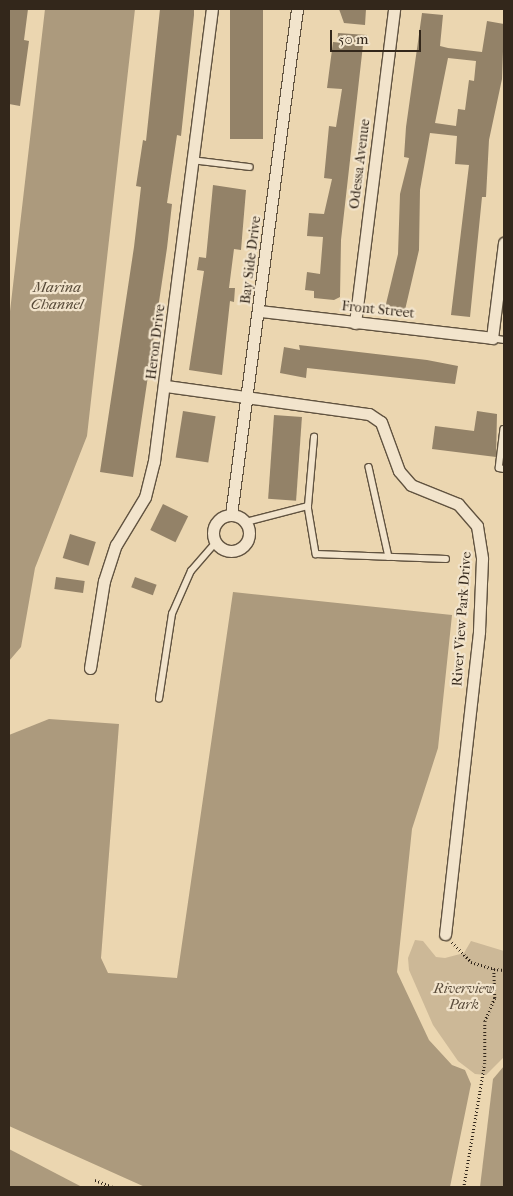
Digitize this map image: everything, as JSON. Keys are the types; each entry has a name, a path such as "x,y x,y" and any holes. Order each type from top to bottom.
{"street":[{"name":"Heron Drive","path":"90,668 104,581 116,545 145,497 166,386 192,160 212,9"},
{"name":"Bay Side Drive","path":"232,515 260,311 297,9"},
{"name":"Odessa Avenue","path":"355,323 394,9"},
{"path":"498,339 504,243"},
{"name":"Front Street","path":"260,311 498,339"},
{"name":"River View Park Drive","path":"166,386 249,395 369,414 381,422 399,471 411,485 458,504 477,526 482,559 479,632 445,934"},
{"path":"232,515 246,522 249,538 239,550 226,551 215,543 215,524 232,515"}],"lane":[{"path":"192,160 250,167"},
{"path":"504,429 499,468 504,469"},
{"path":"314,436 308,506 316,554 446,559"},
{"path":"369,467 389,557"},
{"path":"246,522 308,506"},
{"path":"158,699 172,614 183,585 215,543"}],"path":[{"path":"445,934 471,962 504,970"},
{"path":"464,1187 485,1063 485,1021 495,998 494,969"},
{"path":"95,1180 113,1187"}],"green space":[{"name":"Riverview Park","path":"415,940 423,941 436,957 445,958 464,953 471,941 504,951 504,1057 486,1075 475,1074 458,1061 433,1025 409,970 408,958"}],"water":[{"name":"Marina Channel","path":"45,9 135,9 87,436 35,568 21,647 9,661 9,320"},
{"path":"233,592 452,615 438,748 412,829 397,972 429,1040 452,1065 465,1070 471,1084 450,1187 145,1187 9,1126 9,735 49,719 119,724 101,958 108,973 177,978"},
{"path":"504,1066 504,1187 480,1187 493,1079"},
{"path":"9,1149 82,1187 9,1187"}],"building":[{"path":"9,9 28,9 24,40 29,41 20,106 9,104"},
{"path":"160,9 194,9 194,15 181,136 177,135 167,203 172,204 167,248 133,477 100,472 134,247 141,187 136,186 143,140 146,141"},
{"path":"230,9 263,9 263,139 230,139"},
{"path":"339,9 366,9 365,25 344,23"},
{"path":"422,13 443,15 440,46 448,48 482,52 487,21 504,24 502,79 489,140 486,197 482,197 470,317 451,315 469,165 455,164 457,136 430,133 420,190 419,250 405,310 385,308 398,254 400,194 409,158 404,157 406,127","holes":["448,58 476,61 474,81 469,80 465,110 458,109 456,126 435,123"]},
{"path":"338,33 367,35 366,43 337,41"},
{"path":"333,42 363,45 341,240 340,297 334,300 314,298 314,291 305,290 307,272 320,274 323,237 307,236 309,213 324,214 332,179 324,178 329,126 336,127 342,89 327,88"},
{"path":"213,185 246,190 241,250 234,249 229,288 235,288 234,302 230,301 222,375 189,370 204,271 197,270 199,257 206,258"},
{"path":"299,345 427,360 458,366 455,384 307,368 306,378 280,373 284,347 300,350"},
{"path":"183,411 216,416 208,463 176,457"},
{"path":"477,411 497,414 496,457 432,449 435,426 474,431"},
{"path":"274,415 302,417 296,501 268,499"},
{"path":"163,504 188,516 175,542 150,530"},
{"path":"70,534 96,542 89,566 63,558"},
{"path":"56,577 85,581 83,593 54,589"},
{"path":"135,577 157,585 153,595 131,587"}]}
